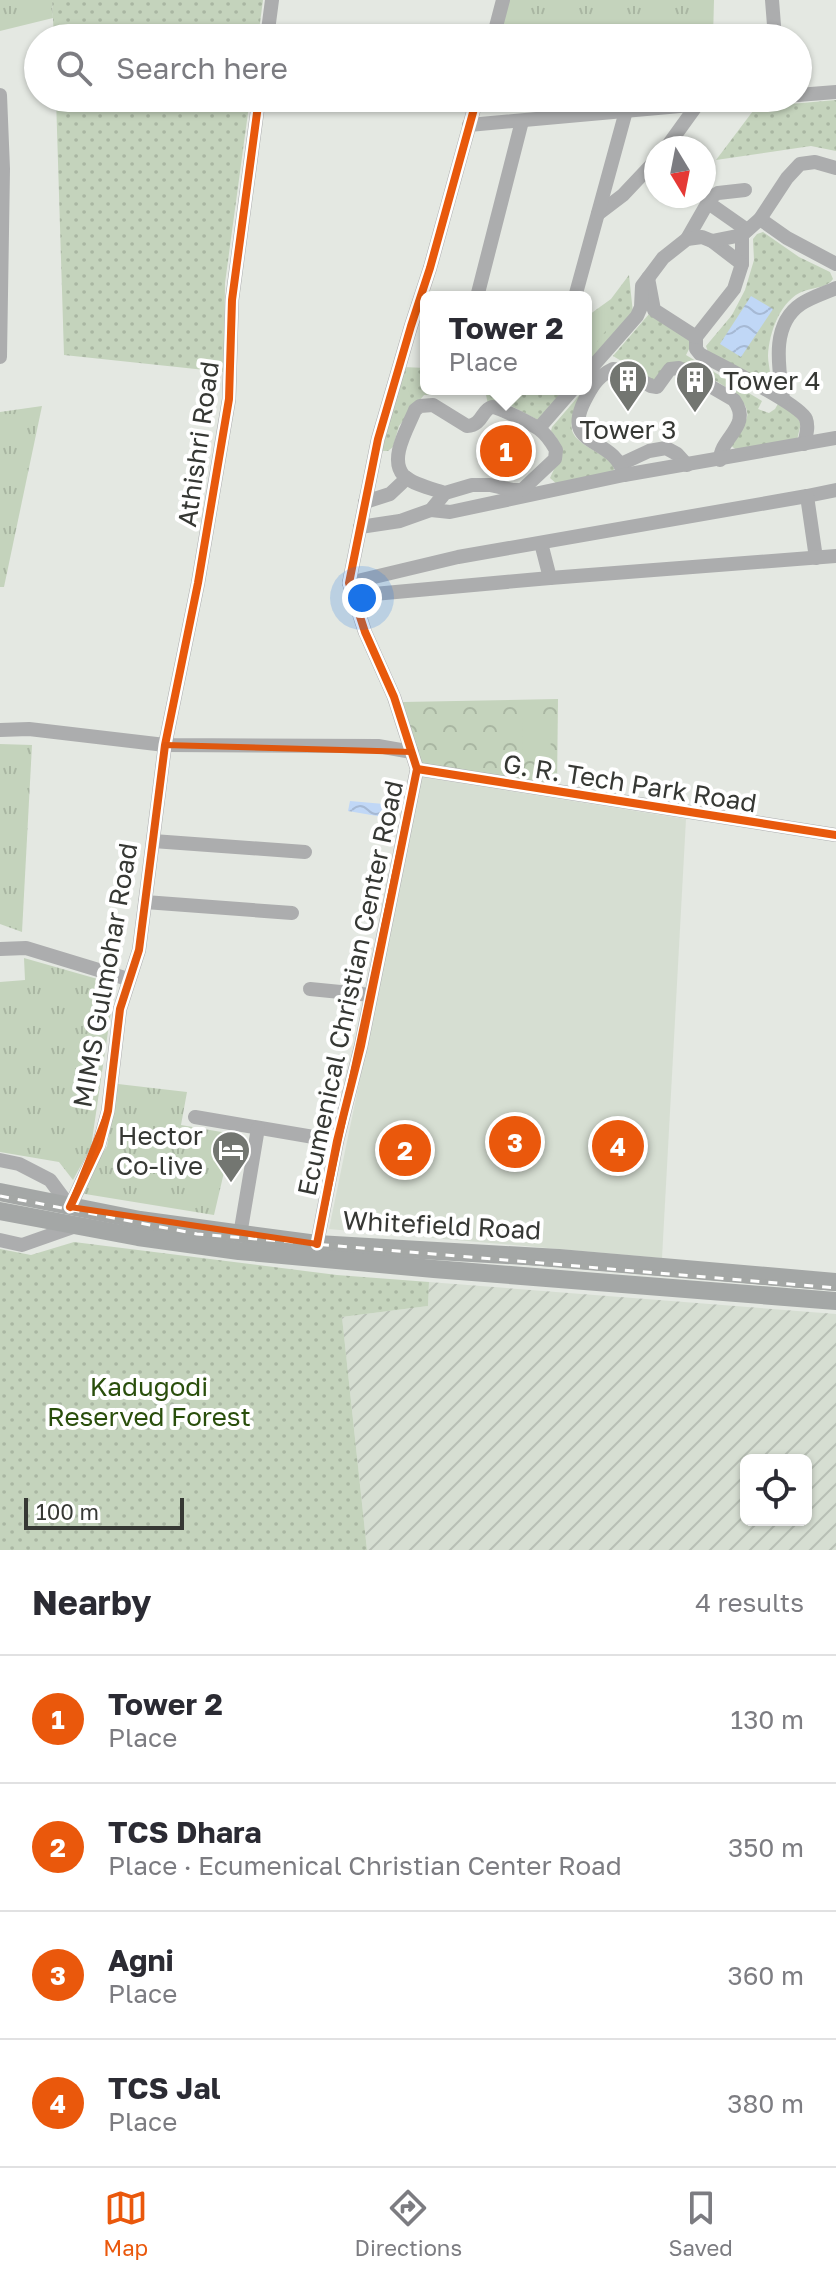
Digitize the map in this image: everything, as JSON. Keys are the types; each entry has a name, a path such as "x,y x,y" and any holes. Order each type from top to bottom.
{"main road":[{"name":"Whitefield Road","path":"0,1192 70,1207 240,1235 317,1244 547,1257 836,1282"},
{"name":"Whitefield Road","path":"0,1211 202,1246 300,1257 836,1301"}],"street":[{"path":"269,24 272,0"},
{"path":"497,24 503,0"},
{"path":"772,0 774,24"},
{"path":"812,94 836,92"},
{"path":"0,95 0,357"},
{"name":"Athishri Road","path":"165,745 198,583 229,399 232,300 257,112"},
{"path":"422,291 473,112"},
{"path":"469,125 616,112"},
{"path":"577,291 626,112"},
{"path":"675,136 692,112"},
{"path":"479,291 522,121"},
{"path":"712,241 745,232 760,219 800,164 815,162 836,168"},
{"path":"598,214 623,195 644,173"},
{"path":"716,195 745,190"},
{"path":"592,367 637,316 641,307 642,286 663,258 687,239 704,208"},
{"path":"715,208 745,232"},
{"path":"760,219 787,238 836,264"},
{"path":"745,232 742,264 734,289 696,337 694,345 700,354 783,399 836,438"},
{"path":"687,239 702,237 712,241 742,264"},
{"path":"648,278 654,310 696,337"},
{"path":"783,399 778,354 782,324 799,305 836,288"},
{"path":"351,589 378,439 420,299"},
{"path":"600,358 613,369 622,370 657,387 670,369 679,368 734,400 741,416 720,453 720,460"},
{"path":"592,387 596,380 613,369"},
{"path":"539,428 568,395"},
{"path":"588,395 577,421 581,434 615,457 622,470"},
{"path":"433,405 471,427 488,410 496,408 539,428 552,444 555,459 526,487 517,491 479,485 445,493 407,478 399,467 399,452 415,410 420,406 433,405"},
{"path":"804,444 805,416"},
{"path":"360,527 400,521 431,510 450,512 622,470 687,465 836,438"},
{"path":"622,470 649,451 666,448 687,465"},
{"path":"365,502 390,494 407,478"},
{"path":"351,589 458,557 836,490"},
{"path":"431,510 445,493"},
{"path":"390,494 400,521"},
{"path":"807,496 816,558"},
{"path":"541,543 550,578"},
{"path":"351,589 550,578 836,556"},
{"name":"Ecumenical Christian Center Road","path":"317,1244 417,769 394,697 365,632 351,589"},
{"path":"0,730 29,729 165,745 378,746 412,752"},
{"name":"MIMS Gulmohar Road","path":"70,1207 99,1145 108,1111 120,1009 139,950 165,745"},
{"name":"G. R. Tech Park Road","path":"417,769 836,835"},
{"path":"153,841 305,852"},
{"path":"145,902 292,913"},
{"path":"0,949 26,948 128,979"},
{"path":"310,989 371,995"},
{"path":"195,1117 337,1141"},
{"path":"240,1235 258,1128"},
{"path":"0,1160 19,1164 50,1180 70,1207"},
{"path":"0,1240 22,1245 77,1226"}],"highlighted area":[{"path":"165,745 412,752 417,769 317,1244 70,1207 108,1111 120,1009 139,950"}],"shaded area":[{"path":"422,777 686,819 662,1258 329,1229"},
{"path":"429,1282 836,1314 836,1550 367,1550 342,1317 428,1306"}],"green space":[{"path":"0,0 52,0 53,18 0,31"},
{"path":"52,0 263,0 260,24 53,24"},
{"path":"509,0 714,0 713,24 503,24"},
{"path":"836,100 836,151 811,146 716,160 752,112 812,112 812,102"},
{"path":"56,112 248,112 225,283 224,372 64,355"},
{"path":"763,232 799,257 830,272 833,279 824,286 796,295 783,309 769,347 770,375 761,383 708,352 706,346 732,315 745,290 754,260 753,239"},
{"path":"629,275 633,313 592,361 592,313 611,299"},
{"path":"600,312 608,315 609,327 592,348 592,317"},
{"path":"649,314 689,339 691,345 686,355 762,401 758,409 769,413 779,402 785,403 801,423 797,440 737,450 731,446 746,421 747,409 733,392 680,363 653,380 613,356"},
{"path":"403,367 420,368 420,395 424,395 399,426 393,447 380,451"},
{"path":"486,395 562,395 538,420 502,401 488,404"},
{"path":"579,395 583,395 574,414 573,432 585,445 612,461 615,473 558,485 550,478 558,460 559,448 552,427"},
{"path":"42,406 4,587 0,587 0,412"},
{"path":"558,699 557,786 422,765 402,702"},
{"path":"522,717 550,717 551,758 523,759"},
{"path":"0,744 32,745 22,932 0,924"},
{"path":"24,958 115,984 91,1147 73,1180 59,1162 0,1152 0,982 25,980"},
{"path":"118,1084 187,1092 181,1125 233,1134 214,1215 79,1193 107,1146"},
{"name":"Kadugodi Reserved Forest","path":"74,1242 337,1275 429,1282 428,1306 342,1317 367,1550 0,1550 0,1249 31,1255"}],"water":[{"path":"751,296 773,309 741,357 720,344"},
{"path":"350,801 384,804 383,817 348,811"}],"railway":[{"path":"0,1196 197,1234 836,1288"}],"cycle path":[{"path":"70,1207 99,1145 108,1111 120,1009 139,950 165,745 198,583 229,399 232,300 257,112"},
{"path":"422,291 473,112"},
{"path":"317,1244 417,769 394,697 365,632 349,583 378,439 420,299"},
{"path":"417,769 836,835"}],"place":[{"name":"Tower 3","path":"628,413"},
{"name":"Tower 4","path":"695,414"},
{"name":"Tower 2","path":"506,451"},
{"name":"Agni","path":"515,1142"},
{"name":"TCS Jal","path":"618,1146"},
{"name":"TCS Dhara","path":"405,1150"},
{"name":"Hector Co-live","path":"231,1184"}]}
